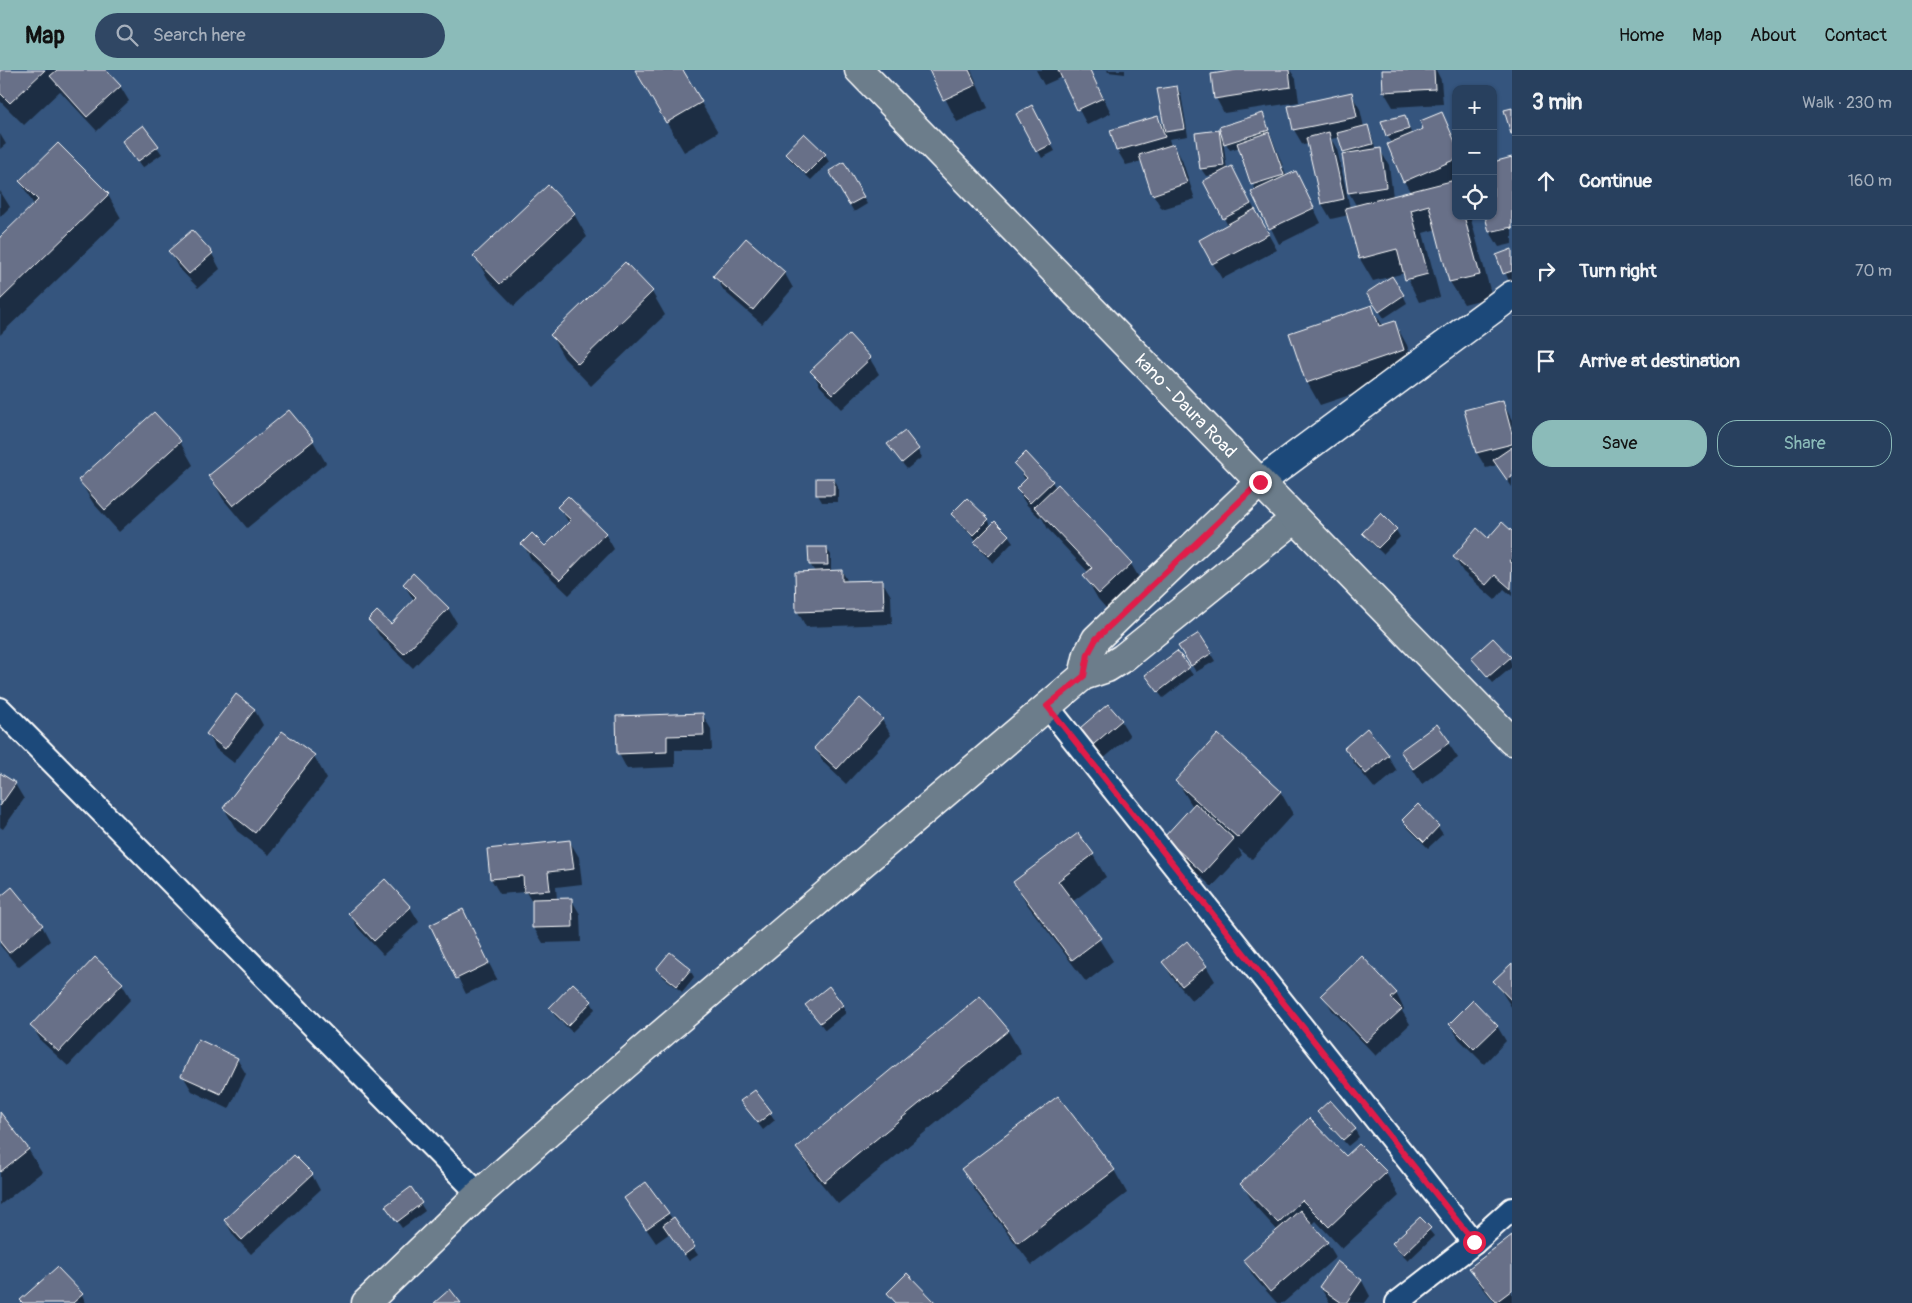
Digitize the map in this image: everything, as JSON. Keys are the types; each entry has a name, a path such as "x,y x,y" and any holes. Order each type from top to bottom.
{"main road":[{"name":"kano - Daura Road","path":"860,70 1512,741"},
{"path":"1084,676 1088,654 1096,639 1260,482"},
{"path":"366,1303 479,1194 625,1065 1047,706 1084,676 1107,668 1123,658 1295,519"}],"street":[{"path":"1260,482 1512,295"},
{"path":"1047,706 1474,1242"},
{"path":"0,709 479,1194"},
{"path":"1397,1303 1474,1242 1512,1208"}],"building":[{"path":"0,70 45,70 10,103 0,93"},
{"path":"57,70 106,70 121,86 87,117 50,76"},
{"path":"635,70 683,70 702,102 666,123"},
{"path":"929,70 969,70 976,85 943,100"},
{"path":"1058,70 1090,70 1103,98 1077,110"},
{"path":"1237,70 1289,70 1291,87 1214,99 1211,74"},
{"path":"1382,70 1434,70 1435,89 1383,92"},
{"path":"1177,86 1185,129 1165,132 1157,89"},
{"path":"1352,92 1357,117 1293,130 1288,106"},
{"path":"1032,105 1052,144 1036,152 1016,114"},
{"path":"1512,108 1512,134 1511,134 1504,110"},
{"path":"1442,112 1452,135 1452,161 1403,182 1387,144 1423,129 1420,121"},
{"path":"1263,113 1269,130 1224,144 1219,127"},
{"path":"1405,115 1409,129 1386,136 1381,121"},
{"path":"1158,116 1165,137 1116,151 1110,130"},
{"path":"143,125 159,146 137,162 122,141"},
{"path":"1368,125 1373,144 1343,152 1337,133"},
{"path":"1219,130 1224,166 1200,169 1195,133"},
{"path":"1269,132 1284,175 1251,185 1237,143"},
{"path":"1329,132 1344,199 1321,204 1306,138"},
{"path":"804,133 826,154 806,174 785,153"},
{"path":"58,143 109,194 0,300 0,237 38,200 19,181"},
{"path":"1174,144 1187,183 1152,195 1139,155"},
{"path":"1381,148 1386,187 1348,193 1342,154"},
{"path":"1512,157 1512,227 1489,232 1486,220 1497,220 1497,161"},
{"path":"844,162 864,197 849,205 829,171"},
{"path":"1232,166 1251,204 1223,219 1203,181"},
{"path":"1296,171 1314,208 1269,229 1251,192"},
{"path":"1452,181 1452,220 1465,220 1480,275 1449,282 1429,205 1411,210 1428,274 1405,280 1397,249 1359,259 1345,208"},
{"path":"548,185 575,213 500,284 473,256"},
{"path":"1255,209 1269,234 1212,264 1199,240"},
{"path":"192,230 213,253 189,274 168,251"},
{"path":"746,238 785,272 753,310 713,276"},
{"path":"1512,249 1512,271 1503,274 1496,255"},
{"path":"625,262 653,291 578,364 550,335"},
{"path":"1392,276 1404,295 1379,312 1366,293"},
{"path":"1372,305 1379,326 1395,321 1404,350 1306,383 1289,333"},
{"path":"849,334 871,358 833,394 810,371"},
{"path":"1503,400 1512,434 1512,444 1476,453 1464,410"},
{"path":"289,410 314,440 233,506 208,476"},
{"path":"154,412 181,441 105,510 78,480"},
{"path":"905,431 919,449 902,463 887,444"},
{"path":"1512,447 1512,477 1507,480 1493,460"},
{"path":"1026,452 1053,481 1030,503 1016,489 1027,478 1014,464"},
{"path":"816,478 834,478 834,495 816,495"},
{"path":"1058,484 1132,563 1099,594 1083,576 1092,568 1034,507"},
{"path":"568,496 606,533 560,580 521,544 532,533 545,546 571,520 557,507"},
{"path":"967,498 989,519 973,535 951,514"},
{"path":"1381,513 1397,529 1378,548 1362,533"},
{"path":"995,521 1009,535 989,556 974,542"},
{"path":"1502,522 1512,531 1512,557 1509,561 1512,563 1511,589 1495,575 1486,585 1453,557 1477,528 1488,538"},
{"path":"808,547 827,547 828,565 809,565"},
{"path":"842,570 842,581 883,580 884,609 796,612 795,572"},
{"path":"413,573 449,608 404,654 368,620 377,611 391,624 416,597 403,584"},
{"path":"1199,633 1212,653 1191,666 1178,646"},
{"path":"1493,638 1511,657 1488,677 1471,658"},
{"path":"1177,651 1190,667 1158,692 1145,675"},
{"path":"236,694 255,709 225,749 206,734"},
{"path":"860,698 883,719 837,769 814,748"},
{"path":"1108,704 1122,720 1080,756 1066,740"},
{"path":"703,713 704,735 667,736 667,752 617,754 616,716"},
{"path":"1437,724 1450,742 1413,769 1400,751"},
{"path":"1367,728 1389,755 1366,774 1344,748"},
{"path":"282,731 315,755 255,833 223,808"},
{"path":"1218,734 1281,791 1238,838 1175,781"},
{"path":"0,773 16,783 0,806"},
{"path":"1195,803 1234,839 1203,873 1164,837"},
{"path":"1418,804 1439,826 1424,842 1402,820"},
{"path":"1078,833 1094,854 1058,881 1101,938 1072,960 1013,882"},
{"path":"570,840 574,869 548,872 550,890 524,892 523,876 490,879 487,849"},
{"path":"385,879 411,907 374,941 348,913"},
{"path":"12,887 43,925 9,953 0,942 0,897"},
{"path":"572,898 573,927 532,928 532,899"},
{"path":"463,909 489,963 456,979 430,925"},
{"path":"1187,941 1207,966 1182,986 1162,962"},
{"path":"670,952 691,969 677,986 656,969"},
{"path":"1362,956 1397,993 1391,998 1402,1009 1366,1042 1321,995"},
{"path":"95,957 123,983 59,1052 30,1026"},
{"path":"1512,963 1512,1001 1493,981"},
{"path":"573,983 592,1001 568,1026 549,1008"},
{"path":"829,986 843,1005 820,1023 805,1005"},
{"path":"980,996 1009,1030 824,1182 796,1148"},
{"path":"1473,1000 1498,1026 1474,1049 1449,1024"},
{"path":"198,1039 238,1058 221,1094 181,1076"},
{"path":"755,1090 772,1112 758,1123 740,1101"},
{"path":"1058,1096 1115,1170 1018,1243 961,1169"},
{"path":"1330,1100 1356,1129 1343,1140 1317,1112"},
{"path":"0,1112 29,1149 0,1172"},
{"path":"1309,1118 1346,1156 1359,1144 1387,1172 1329,1227 1302,1200 1278,1223 1240,1184"},
{"path":"294,1155 313,1174 242,1240 224,1220"},
{"path":"646,1182 669,1213 646,1229 624,1198"},
{"path":"411,1187 422,1203 397,1222 385,1206"},
{"path":"1300,1210 1328,1242 1270,1292 1243,1260"},
{"path":"674,1217 695,1247 684,1255 663,1225"},
{"path":"1420,1217 1431,1228 1403,1255 1392,1243"},
{"path":"1512,1235 1512,1290 1496,1302 1469,1268"},
{"path":"1337,1261 1362,1280 1346,1303 1342,1303 1319,1287"},
{"path":"57,1267 83,1294 73,1303 23,1303 20,1300"},
{"path":"907,1273 936,1303 896,1303 887,1293"},
{"path":"450,1289 461,1303 434,1303"}],"route":[{"path":"1260,482 1096,639 1088,654 1084,676 1047,706 1474,1242"}]}
